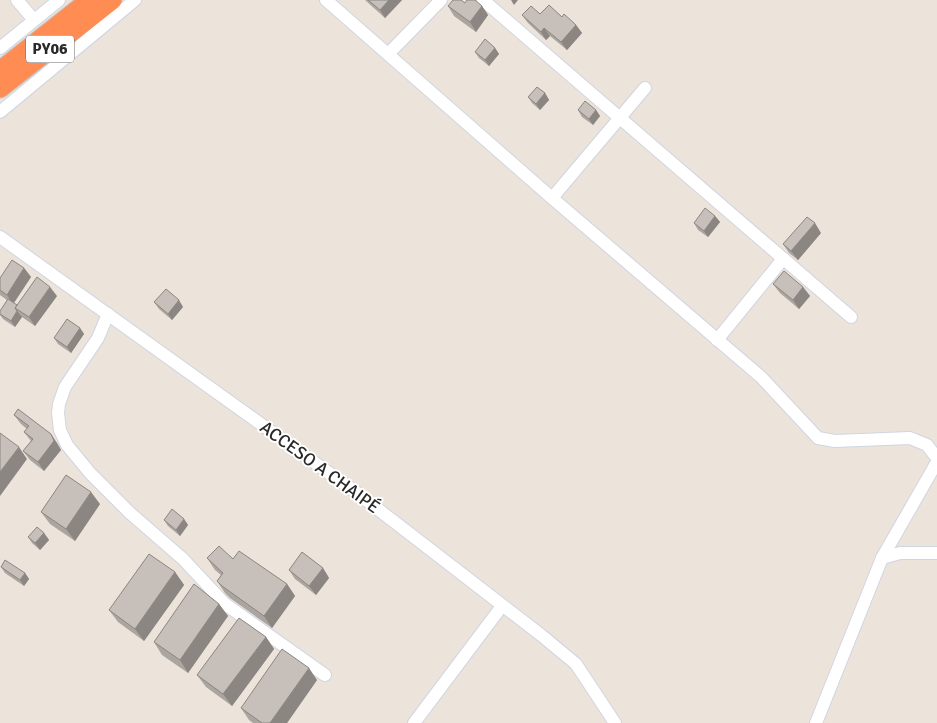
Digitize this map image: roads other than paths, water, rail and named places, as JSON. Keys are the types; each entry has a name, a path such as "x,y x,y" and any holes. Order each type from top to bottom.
{"highway":[{"name":"PY06","path":"0,70 90,0"},
{"name":"PY06","path":"0,88 112,0"}],"street":[{"path":"17,0 34,20"},
{"path":"0,48 59,0"},
{"path":"0,112 135,0"},
{"path":"326,0 552,198 761,377 818,438 835,441 910,438 927,445 937,458"},
{"path":"388,54 441,0"},
{"path":"483,0 851,317"},
{"path":"552,198 645,88"},
{"name":"ACCESO A CHAIPÉ","path":"0,237 357,493 541,634 576,664 615,723"},
{"path":"717,340 783,259"},
{"path":"108,314 98,338 61,395 58,413 59,422 67,445 109,494 182,559 225,604 325,676"},
{"path":"816,723 882,558 937,462"},
{"path":"882,558 900,553 937,553"},
{"path":"414,723 502,606"}]}
